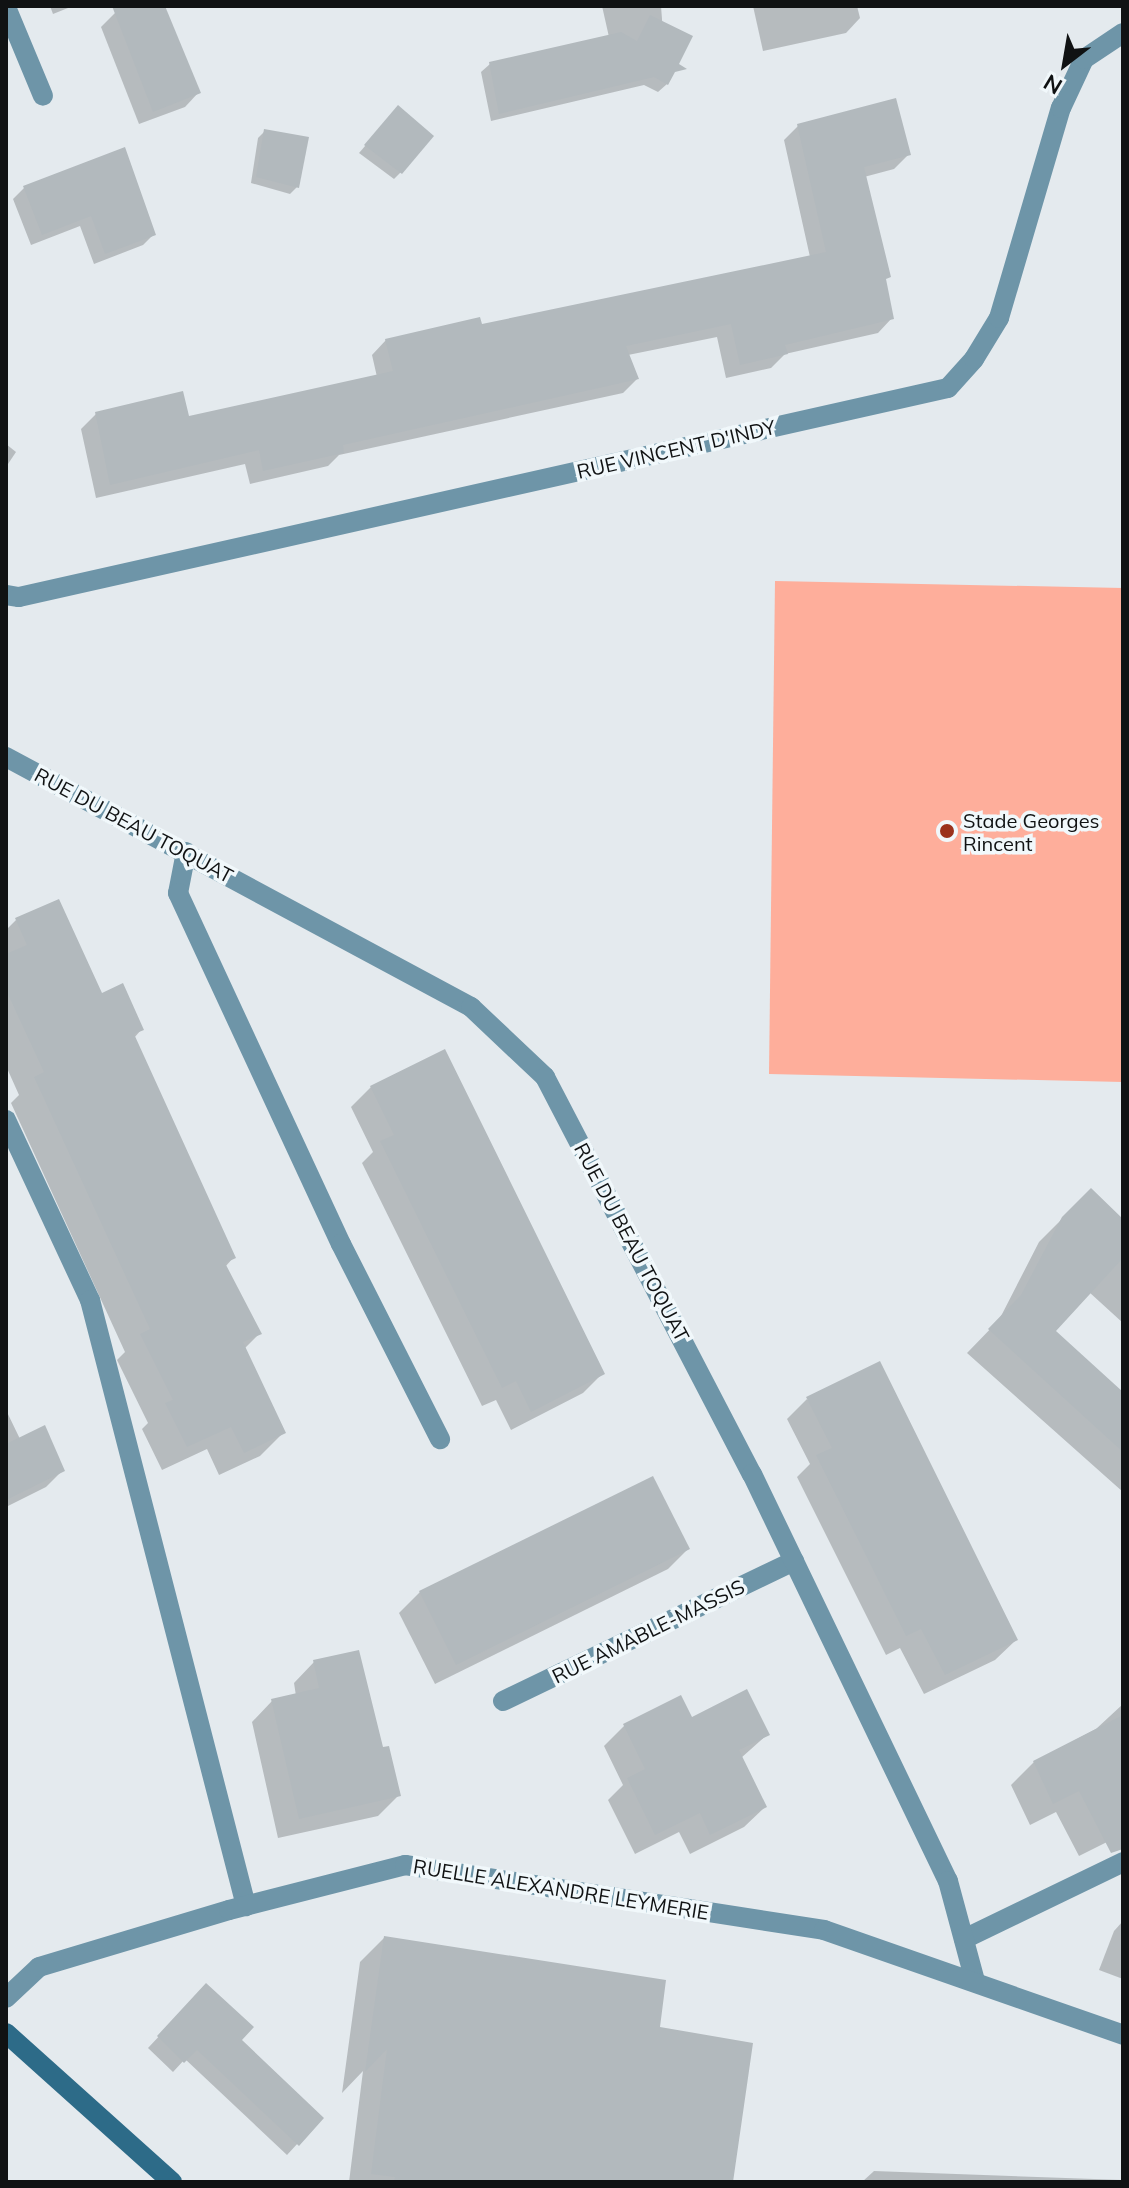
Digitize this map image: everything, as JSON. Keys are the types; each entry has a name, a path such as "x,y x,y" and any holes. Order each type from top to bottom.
{"main road":[{"path":"6,2033 168,2180"}],"street":[{"path":"6,7 43,96"},
{"name":"RUE VINCENT D'INDY","path":"6,595 19,597 948,388 974,359 999,318 1061,108 1084,59 1123,33"},
{"name":"RUE DU BEAU TOQUAT","path":"6,757 471,1007 545,1077 752,1474 948,1881 975,1981"},
{"path":"186,852 178,893 341,1244 440,1439"},
{"path":"6,1120 90,1300 246,1906"},
{"name":"RUE AMABLE-MASSIS","path":"503,1701 794,1561"},
{"path":"964,1939 1123,1862"},
{"name":"RUELLE ALEXANDRE LEYMERIE","path":"6,1998 39,1967 246,1906 405,1865 824,1930 1123,2035"}],"shaded area":[{"name":"Stade Georges Rincent","path":"775,581 1123,588 1123,1082 769,1074"}],"building":[{"path":"112,6 165,6 201,93 153,112"},
{"path":"650,15 693,36 679,64 687,69 675,72 668,85 654,77 499,114 489,62 621,32 637,41"},
{"path":"896,98 911,155 864,167 891,277 886,279 894,319 785,345 788,354 740,365 731,324 626,346 639,379 343,445 344,453 263,471 259,450 110,485 95,412 183,391 189,416 393,371 385,339 480,317 482,324 826,252 797,124"},
{"path":"398,105 434,136 402,174 364,145"},
{"path":"264,129 309,137 299,188 256,177"},
{"path":"125,147 156,235 105,254 91,216 42,235 23,186"},
{"path":"59,899 102,993 123,983 144,1030 134,1034 236,1258 225,1263 262,1334 243,1342 286,1433 244,1453 231,1427 187,1447 165,1403 173,1400 140,1334 150,1329 34,1077 44,1072 6,990 6,954 27,945 15,918"},
{"path":"445,1049 605,1374 531,1412 516,1381 502,1388 380,1141 394,1135 370,1086"},
{"path":"1091,1188 1123,1219 1123,1258 1056,1331 1123,1392 1123,1452 988,1329 1021,1295 1062,1217"},
{"path":"880,1361 1018,1640 945,1675 921,1629 906,1636 816,1455 832,1448 806,1397"},
{"path":"45,1425 65,1471 6,1500 6,1444"},
{"path":"653,1476 690,1549 456,1665 419,1591"},
{"path":"359,1650 383,1747 389,1746 401,1796 299,1819 271,1699 319,1688 313,1660"},
{"path":"747,1689 770,1735 739,1750 767,1807 710,1835 700,1813 655,1835 627,1778 645,1769 623,1724 681,1695 692,1717"},
{"path":"1123,1715 1123,1849 1111,1853 1079,1791 1053,1804 1033,1761"},
{"path":"384,1936 666,1980 660,2027 753,2043 733,2182 394,2182 395,2177 371,2174 387,2049 365,2072"},
{"path":"206,1983 254,2027 242,2040 324,2118 299,2146 197,2050 184,2063 157,2036"}],"place":[{"name":"Stade Georges Rincent","path":"947,831"}]}
